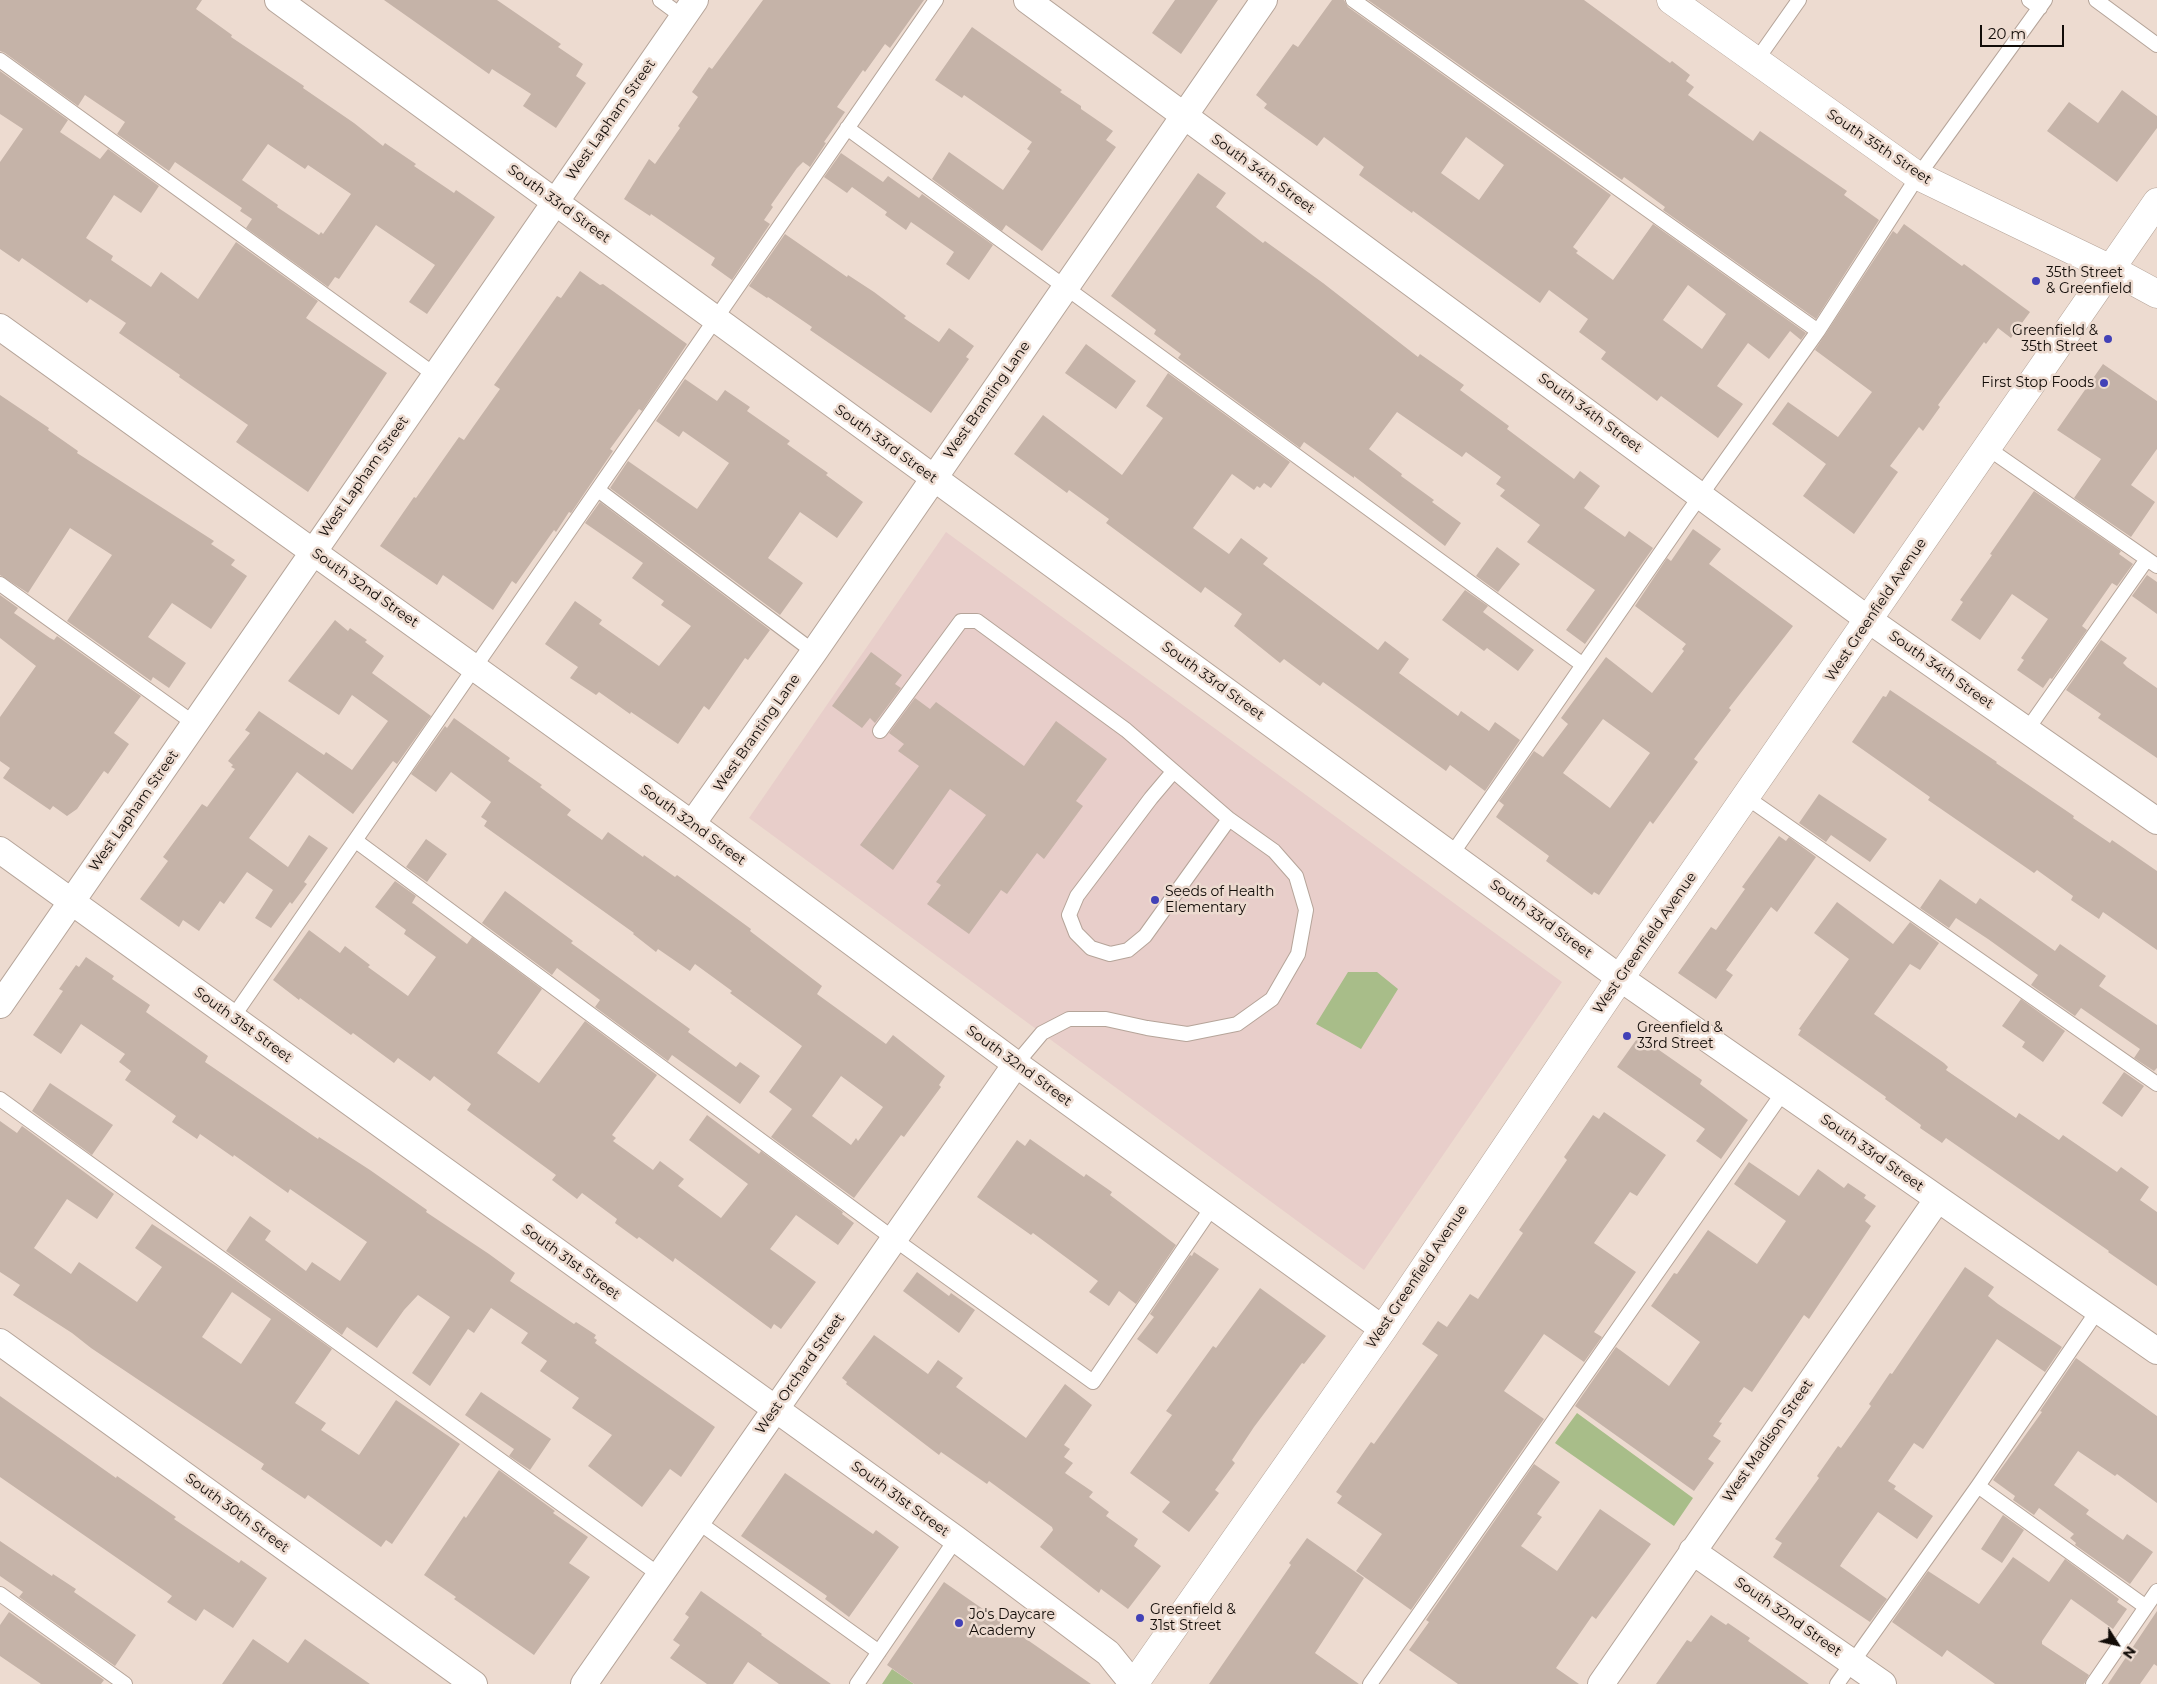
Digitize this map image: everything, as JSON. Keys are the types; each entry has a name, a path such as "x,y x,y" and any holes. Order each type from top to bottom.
{"main road":[{"name":"South 35th Street","path":"1671,0 1918,176 2111,269 2157,294"},
{"name":"West Greenfield Avenue","path":"1134,1684 1383,1329 1620,978 2157,202"}],"street":[{"name":"South 33rd Street","path":"278,0 1620,978 2157,1351"},
{"name":"South 34th Street","path":"1027,0 1869,620 2157,821"},
{"name":"West Branting Lane","path":"692,824 814,652 1264,0"},
{"name":"West Lapham Street","path":"0,1005 689,8"},
{"name":"South 32nd Street","path":"0,327 692,824 1016,1064 1383,1329"},
{"name":"South 31st Street","path":"0,850 956,1539 1108,1654 1134,1684"},
{"name":"West Orchard Street","path":"584,1684 1016,1064"},
{"name":"West Madison Street","path":"1601,1684 1937,1200"},
{"name":"South 30th Street","path":"0,1342 474,1684"},
{"name":"South 32nd Street","path":"1692,1551 1884,1684"}],"lane":[{"path":"660,0 689,8"},
{"path":"232,1017 476,668 936,0"},
{"path":"1353,0 1818,331"},
{"path":"1756,61 1799,0"},
{"path":"2096,0 2157,45"},
{"path":"1452,854 1701,495 1818,331 1918,176 2038,3"},
{"path":"0,60 435,375"},
{"path":"847,128 1583,665"},
{"path":"1986,447 2152,563 2027,730"},
{"path":"598,490 814,652"},
{"path":"0,584 195,724"},
{"path":"880,731 961,621 977,621 1126,730 1229,819 1274,852 1296,876 1306,910 1298,954 1272,999 1237,1024 1187,1034 1106,1019 1069,1019 1042,1033 1016,1064"},
{"path":"1173,772 1077,896 1069,915 1076,933 1091,948 1110,954 1128,950 1144,936 1229,819"},
{"path":"1746,797 2157,1084"},
{"path":"356,841 894,1239 1092,1382 1213,1206"},
{"path":"1370,1684 1784,1091"},
{"path":"0,1099 661,1576"},
{"path":"1837,1684 1978,1486 2098,1310"},
{"path":"1978,1486 2146,1607"},
{"path":"698,1522 879,1652"},
{"path":"857,1684 956,1539"},
{"path":"2092,1684 2157,1591"},
{"path":"0,1594 125,1684"}],"shaded area":[{"name":"Seeds of Health Elementary","path":"946,532 1562,982 1364,1270 749,818"}],"green space":[{"path":"1348,972 1377,972 1398,989 1361,1049 1316,1024"},
{"path":"1577,1413 1693,1498 1674,1526 1555,1443"},
{"path":"892,1669 914,1684 882,1684"}],"building":[{"path":"0,0 202,0 196,9 232,35 231,37 304,86 303,88 354,123 383,146 385,143 416,164 414,166 454,193 456,190 495,217 427,314 409,302 435,265 376,225 339,279 335,277 328,287 246,228 252,219 240,211 242,208 175,162 169,171 117,134 125,122 85,95 78,106 0,51","holes":["268,144 305,169 308,165 351,194 323,234 321,232 319,235 277,207 278,205 242,180"]},
{"path":"384,0 497,0 561,44 558,47 583,64 576,76 586,83 556,128 523,106 531,94 492,69 489,74"},
{"path":"763,0 924,0 890,48 885,44 865,72 863,70 837,107 845,112 824,142 826,143 810,167 803,162 771,205 773,207 764,220 770,224 732,280 711,265 715,258 651,214 650,216 624,199 649,159 655,164 680,128 678,126 698,97 692,92 709,67 712,69"},
{"path":"1175,0 1218,0 1181,54 1152,33"},
{"path":"1332,0 1344,0 1348,7 1611,195 1573,247 1578,251 1576,253 1613,280 1653,224 1806,333 1801,340 1790,331 1769,359 1748,343 1717,386 1743,404 1718,438 1661,396 1657,401 1601,359 1606,352 1579,332 1588,319 1549,290 1540,303 1413,211 1412,213 1359,175 1364,167 1324,137 1317,146 1264,108 1267,104 1256,95 1293,44 1298,47","holes":["1466,137 1504,165 1479,200 1441,173","1688,285 1726,314 1702,349 1663,320"]},
{"path":"1368,0 1584,0 1670,63 1672,61 1690,75 1686,81 1694,87 1688,95 1753,141 1760,131 1847,191 1844,195 1879,220 1816,319 1663,210 1665,207 1624,177 1622,180"},
{"path":"972,27 1062,90 1060,92 1081,106 1081,109 1113,131 1106,140 1116,147 1042,251 1006,225 1002,231 932,179 949,152 1003,190 1030,151 1027,149 1032,142 964,95 962,98 935,80"},
{"path":"0,71 68,120 60,132 100,159 108,149 159,186 141,213 114,195 86,238 113,256 111,260 151,287 161,272 198,299 236,242 318,301 306,318 387,373 308,492 236,442 248,425 119,333 126,323 90,299 87,303 22,258 19,262 0,249 0,162 23,129 0,114"},
{"path":"2122,90 2157,116 2157,128 2117,182 2047,131 2069,102 2098,123"},
{"path":"841,153 883,182 888,176 919,198 922,194 993,245 969,280 946,264 954,252 911,222 906,230 885,215 887,212 852,187 847,193 824,177"},
{"path":"1198,173 1226,193 1216,207 1263,243 1265,241 1323,283 1418,357 1420,354 1464,385 1460,390 1509,426 1507,429 1574,479 1580,471 1600,486 1584,508 1625,537 1629,531 1653,548 1585,644 1566,630 1595,590 1527,542 1540,525 1500,496 1505,490 1496,484 1501,477 1466,452 1462,457 1397,412 1369,449 1434,500 1432,502 1461,523 1445,546 1354,476 1354,478 1304,442 1300,448 1178,358 1181,354 1154,334 1156,330 1111,296"},
{"path":"1904,224 1962,266 1964,264 2030,312 2011,338 1998,328 1986,344 1984,342 1938,405 1940,407 1923,431 1919,427 1890,466 1898,472 1854,534 1803,496 1826,464 1772,424 1788,402 1838,437 1872,392 1815,350 1893,231 1897,234"},
{"path":"785,234 847,277 848,275 874,292 906,316 904,318 939,342 949,328 974,346 966,357 969,359 931,413 810,330 812,327 749,286"},
{"path":"580,271 600,285 603,284 687,344 642,411 639,409 610,449 613,451 571,513 569,512 556,532 554,530 516,584 512,581 493,610 443,575 437,585 380,546 459,437 464,440 500,389 494,385 557,296 561,298"},
{"path":"1086,344 1136,381 1116,409 1065,373"},
{"path":"2103,364 2157,401 2157,449 2131,485 2155,502 2131,537 2074,498 2101,459 2057,430"},
{"path":"1168,373 1290,462 1271,488 1264,483 1260,488 1257,486 1254,490 1232,474 1193,528 1229,554 1241,538 1268,558 1263,564 1378,650 1385,641 1409,659 1399,673 1458,716 1461,711 1489,731 1495,722 1520,740 1485,791 1450,765 1446,771 1323,682 1320,686 1284,659 1280,663 1234,626 1242,614 1205,587 1201,593 1106,523 1109,519 1069,490 1067,493 1014,454 1043,415 1122,475 1163,418 1146,406"},
{"path":"685,379 717,401 725,390 750,407 747,411 790,441 787,444 828,473 826,475 863,502 837,538 800,512 768,558 803,583 780,615 610,488 628,461 697,509 729,463 683,431 679,437 656,421"},
{"path":"0,395 49,428 48,430 78,451 77,453 214,541 211,544 235,560 231,565 247,576 211,629 172,603 148,637 186,663 169,688 153,677 151,681 67,621 112,555 70,528 28,593 0,575"},
{"path":"2034,491 2121,551 2119,554 2133,564 2117,586 2112,583 2082,626 2087,630 2052,679 2050,678 2043,688 2017,670 2024,660 2021,658 2048,619 2012,594 1980,640 1951,620 1963,602 1960,600"},
{"path":"600,502 770,630 748,660 745,658 709,710 704,706 678,744 599,692 596,695 570,678 578,667 545,644 575,601 602,620 599,624 659,666 691,626 661,605 664,601 632,578 643,563 585,523"},
{"path":"1693,529 1721,549 1709,564 1793,626 1729,708 1731,710 1694,759 1698,762 1653,824 1650,821 1599,895 1594,892 1592,895 1546,861 1549,856 1496,817 1504,805 1499,801 1534,751 1543,757 1568,724 1561,718 1606,657 1652,693 1684,651 1682,649 1686,644 1635,606 1667,558 1671,561","holes":["1603,719 1650,753 1610,808 1563,773"]},
{"path":"1497,547 1520,564 1498,592 1476,576"},
{"path":"2147,575 2157,582 2157,614 2132,596"},
{"path":"1465,590 1488,606 1483,612 1534,650 1518,671 1487,648 1484,651 1442,620"},
{"path":"0,595 18,608 14,613 50,638 54,640 57,636 141,696 114,733 129,744 108,774 104,771 77,809 67,816 53,806 50,810 3,778 10,768 0,761 0,717 36,666 0,638"},
{"path":"335,620 348,631 350,628 367,640 365,642 384,656 372,673 431,716 397,764 393,761 353,814 297,772 249,838 288,867 309,835 328,848 304,882 307,884 292,904 290,902 271,928 255,918 273,890 247,872 224,904 220,901 199,931 183,920 179,927 140,899 168,861 163,857 202,804 207,807 235,769 231,767 233,765 228,761 250,733 245,730 259,711 324,755 326,752 352,770 388,721 352,695 339,715 288,681"},
{"path":"2101,640 2127,658 2123,663 2127,667 2157,688 2157,758 2098,718 2101,714 2066,690"},
{"path":"871,652 902,675 895,684 901,688 875,723 870,718 862,728 832,706"},
{"path":"1890,690 1997,762 2074,816 2073,818 2110,843 2112,840 2157,871 2157,950 2103,912 2099,919 2071,900 2073,896 2037,870 2034,873 1928,800 1930,797 1852,742 1883,696 1886,697"},
{"path":"915,698 930,709 936,702 1024,766 1056,721 1107,759 1076,801 1083,806 1044,859 1037,853 1007,894 1001,890 969,934 927,904 941,885 936,882 986,815 950,789 893,870 860,845 919,766 898,751 904,744 889,733"},
{"path":"454,718 510,758 508,761 542,785 540,787 571,810 567,815 602,840 608,832 675,877 677,875 751,929 750,931 822,986 817,994 886,1044 893,1035 945,1076 939,1085 941,1087 904,1137 901,1135 854,1198 771,1137 792,1109 769,1092 802,1046 730,993 732,991 695,964 690,971 658,949 656,952 634,933 484,826 487,821 481,817 491,802 451,772 436,792 411,774 445,726 447,728","holes":["841,1076 883,1107 858,1141 856,1138 851,1145 812,1116"]},
{"path":"1819,794 1887,839 1870,862 1831,835 1826,842 1799,823"},
{"path":"1779,836 1786,841 1789,837 1816,857 1777,912 1771,907 1726,970 1733,975 1716,999 1678,973 1711,927 1716,930 1745,889 1742,887"},
{"path":"426,839 447,854 427,882 406,867"},
{"path":"1940,879 1976,904 1980,898 2055,951 2060,944 2106,976 2099,986 2157,1025 2157,1068 2154,1071 2134,1058 2140,1049 2081,1008 2075,1016 2031,985 2038,975 1988,939 1956,918 1949,928 1920,908"},
{"path":"395,881 416,896 412,903 467,944 472,937 542,989 497,1053 539,1083 585,1021 657,1075 612,1135 616,1138 613,1141 653,1170 660,1161 684,1179 678,1186 721,1218 748,1184 689,1140 707,1115 759,1154 761,1151 843,1212 842,1214 854,1223 838,1245 796,1215 770,1249 816,1282 781,1329 774,1324 771,1329 675,1258 673,1262 639,1237 637,1239 615,1223 617,1219 582,1193 577,1199 552,1180 556,1175 467,1110 471,1104 434,1076 430,1081 398,1058 394,1063 353,1033 351,1035 300,998 299,1000 273,980 309,930 340,953 345,946 370,965 368,967 408,996 436,957 404,934 406,930 375,907"},
{"path":"505,891 573,941 571,943 690,1029 688,1032 736,1067 740,1062 760,1076 740,1104 672,1055 668,1061 595,1007 600,1000 557,968 552,975 482,923"},
{"path":"1837,902 1893,944 1910,922 1939,943 1920,970 1910,964 1874,1014 1944,1063 1948,1067 1946,1070 2016,1118 2019,1113 2059,1140 2063,1135 2117,1172 2121,1167 2149,1187 2140,1200 2157,1212 2157,1286 1946,1138 1942,1143 1920,1128 1921,1125 1885,1099 1886,1097 1798,1035 1801,1030 1799,1029 1849,959 1814,933"},
{"path":"86,957 114,976 112,979 150,1005 146,1012 208,1056 205,1062 318,1139 319,1137 370,1170 427,1210 426,1212 489,1254 515,1273 510,1281 574,1324 576,1322 596,1335 594,1338 597,1340 595,1343 715,1427 681,1477 670,1469 642,1507 588,1466 612,1435 572,1408 579,1398 540,1371 547,1361 521,1343 528,1333 491,1308 474,1333 468,1329 430,1386 412,1373 450,1317 418,1295 404,1310 377,1348 347,1327 342,1335 226,1251 250,1216 271,1231 265,1240 306,1271 312,1262 340,1281 367,1242 290,1189 288,1193 200,1134 197,1139 172,1122 176,1116 125,1080 131,1071 119,1062 125,1054 81,1024 61,1054 33,1035 63,991 59,989 76,965 79,967"},
{"path":"2021,999 2065,1031 2043,1062 2022,1047 2025,1042 2002,1026"},
{"path":"1639,1036 1702,1080 1700,1084 1748,1120 1721,1159 1696,1141 1705,1129 1617,1067"},
{"path":"2124,1072 2144,1086 2122,1117 2102,1103"},
{"path":"50,1083 113,1125 92,1155 32,1111"},
{"path":"1604,1112 1666,1155 1637,1196 1630,1192 1594,1243 1636,1272 1594,1332 1602,1337 1584,1362 1544,1334 1504,1391 1544,1419 1411,1610 1356,1571 1382,1534 1337,1503 1342,1496 1336,1492 1371,1442 1374,1444 1438,1355 1422,1344 1438,1321 1447,1327 1470,1294 1478,1299 1523,1233 1519,1230 1567,1160 1564,1157 1593,1115 1599,1119"},
{"path":"0,1121 17,1133 22,1126 114,1194 97,1219 67,1199 34,1248 71,1274 79,1262 137,1302 162,1267 135,1248 152,1224 216,1266 332,1349 295,1403 326,1423 321,1430 359,1455 396,1400 460,1444 392,1544 386,1540 381,1547 308,1495 305,1499 261,1469 264,1464 13,1295 20,1285 0,1272","holes":["232,1292 271,1319 241,1364 202,1337"]},
{"path":"1030,1139 1084,1177 1086,1174 1112,1192 1110,1195 1176,1245 1136,1304 1119,1291 1109,1306 1089,1292 1098,1281 1033,1233 1031,1235 977,1197 1017,1140 1025,1146"},
{"path":"1749,1162 1799,1196 1818,1169 1844,1188 1848,1183 1866,1195 1864,1198 1876,1206 1865,1221 1871,1226 1809,1319 1804,1315 1752,1392 1744,1387 1719,1422 1722,1423 1713,1436 1721,1441 1708,1459 1714,1463 1694,1491 1575,1406 1616,1347 1669,1386 1700,1342 1651,1306 1674,1273 1677,1274 1708,1230 1757,1264 1786,1221 1734,1184"},
{"path":"1194,1252 1219,1269 1157,1354 1137,1339 1154,1317 1150,1314 1190,1255 1192,1256"},
{"path":"1965,1267 1994,1287 1988,1296 2062,1347 2045,1372 1997,1339 1923,1449 1914,1443 1888,1481 1896,1486 1894,1489 1933,1516 1917,1539 1878,1512 1840,1566 1887,1599 1870,1622 1773,1557 1782,1543 1775,1539 1819,1478 1817,1476 1838,1446 1841,1448 1871,1406 1869,1404 1890,1373 1892,1374"},
{"path":"917,1272 949,1296 951,1293 975,1310 959,1333 903,1291"},
{"path":"1260,1288 1326,1336 1304,1364 1302,1363 1254,1427 1232,1460 1235,1463 1215,1490 1219,1493 1189,1532 1162,1512 1170,1502 1130,1473 1172,1415 1166,1411 1213,1346 1216,1348"},
{"path":"874,1335 928,1374 938,1360 963,1378 956,1387 1026,1438 1065,1384 1092,1405 1064,1445 1070,1449 1064,1457 1073,1463 1065,1473 1093,1492 1089,1497 1109,1512 1106,1516 1138,1539 1134,1546 1161,1566 1128,1609 1101,1589 1099,1593 1040,1547 1053,1530 1052,1527 989,1481 987,1484 941,1452 939,1455 846,1384 847,1382 842,1378"},
{"path":"2076,1358 2157,1416 2157,1503 2117,1474 2115,1476 2078,1451 2054,1485 2089,1510 2086,1514 2123,1540 2127,1534 2153,1552 2130,1584 2075,1545 2076,1543 2070,1538 2074,1534 2039,1508 2034,1515 2013,1500 2015,1496 1993,1480 2042,1412 2040,1411"},
{"path":"481,1392 551,1439 530,1470 509,1456 514,1449 465,1415"},
{"path":"0,1396 116,1478 117,1476 176,1517 174,1519 239,1563 241,1560 267,1578 233,1628 204,1609 196,1621 188,1616 167,1602 172,1596 0,1477"},
{"path":"1534,1464 1560,1482 1537,1514 1542,1517 1521,1546 1557,1571 1600,1509 1651,1544 1596,1619 1592,1616 1556,1668 1579,1684 1458,1684 1409,1650 1429,1622 1426,1620"},
{"path":"499,1470 555,1511 553,1513 588,1537 569,1563 590,1577 534,1655 454,1599 456,1597 424,1575 464,1516 466,1518"},
{"path":"785,1473 873,1534 876,1530 899,1547 849,1617 825,1599 827,1596 741,1536"},
{"path":"2003,1515 2024,1530 2002,1563 1981,1549"},
{"path":"1307,1538 1364,1578 1315,1653 1359,1684 1209,1684 1291,1565 1289,1563"},
{"path":"0,1541 52,1576 53,1574 76,1589 74,1592 136,1635 115,1666 19,1597 23,1592 0,1576"},
{"path":"2013,1557 2049,1582 2065,1559 2119,1599 2117,1602 2127,1609 2113,1629 2071,1599 2042,1641 2042,1644 2089,1675 2084,1684 1995,1684 1947,1650 1942,1657 1892,1622 1928,1571 1979,1604"},
{"name":"Jo's Daycare Academy","path":"944,1582 1091,1684 914,1684 887,1665"},
{"path":"701,1591 831,1684 779,1684 748,1662 733,1684 707,1684 670,1658 680,1645 673,1640 689,1617 685,1614"},
{"path":"2157,1611 2157,1666 2154,1664 2140,1684 2108,1684"},
{"path":"9,1612 104,1680 101,1684 41,1684 0,1656 0,1625"},
{"path":"1711,1615 1726,1625 1728,1623 1750,1638 1748,1641 1809,1684 1656,1684 1687,1640 1691,1642"},
{"path":"253,1639 288,1663 305,1639 370,1684 222,1684"}],"place":[{"name":"35th Street & Greenfield","path":"2036,281"},
{"name":"Greenfield & 35th Street","path":"2108,339"},
{"name":"First Stop Foods","path":"2104,383"},
{"name":"Seeds of Health Elementary","path":"1155,900"},
{"name":"Greenfield & 33rd Street","path":"1627,1036"},
{"name":"Greenfield & 31st Street","path":"1140,1618"},
{"name":"Jo's Daycare Academy","path":"959,1623"}]}
